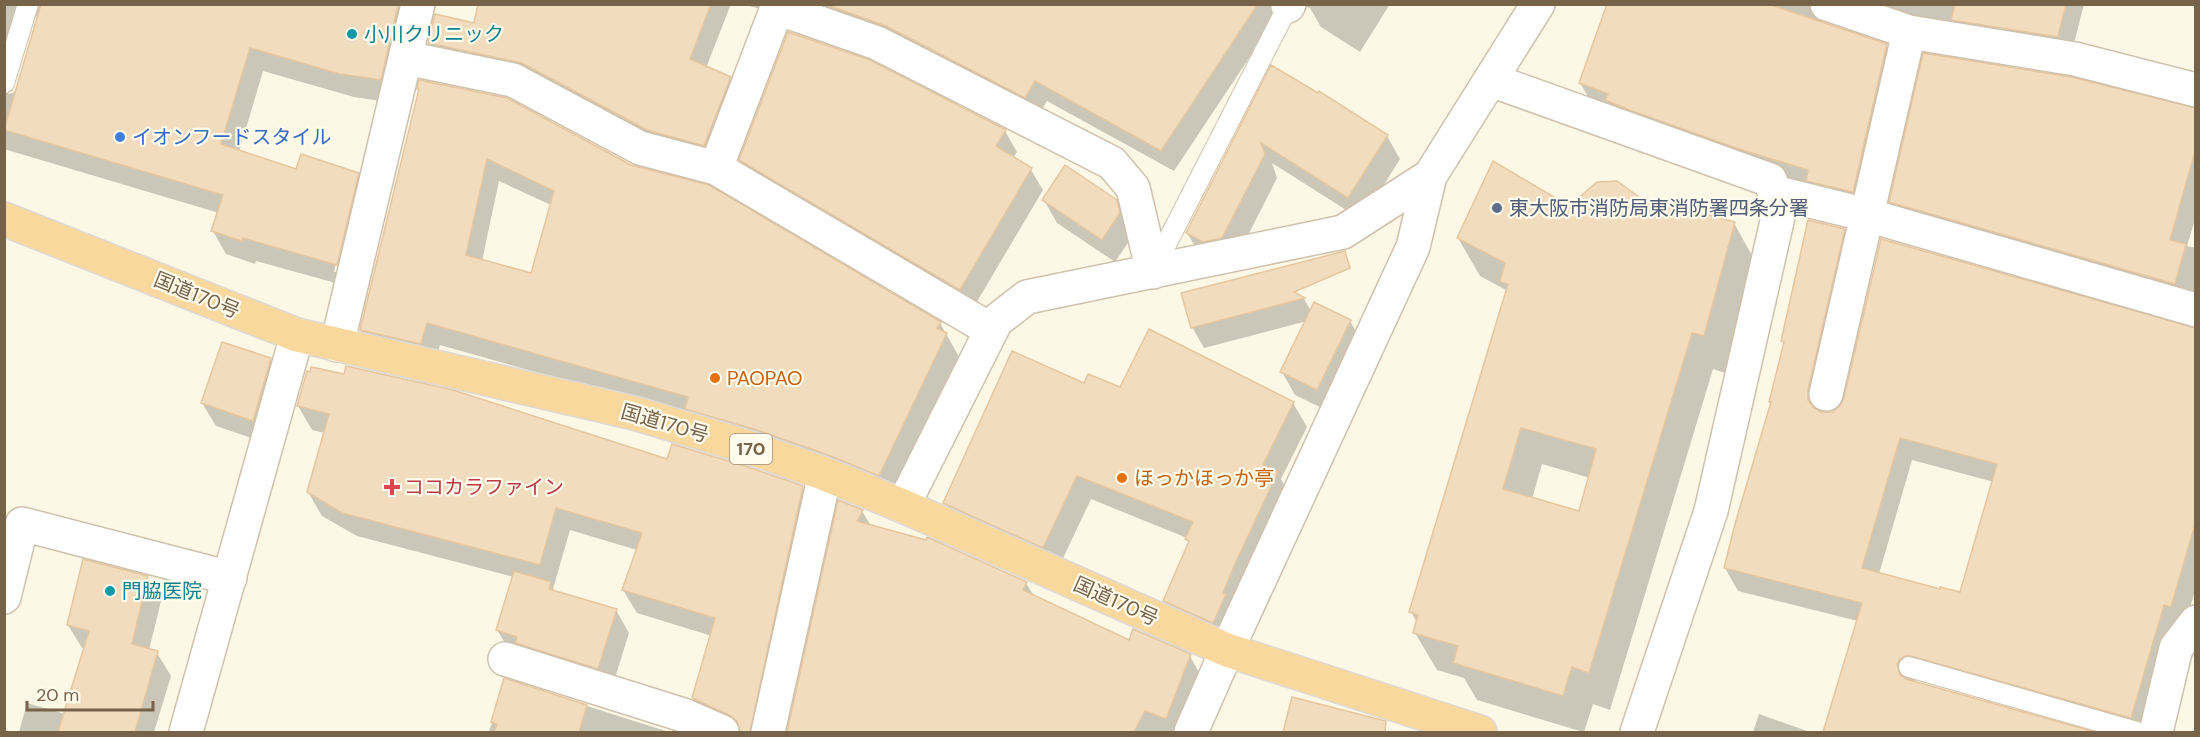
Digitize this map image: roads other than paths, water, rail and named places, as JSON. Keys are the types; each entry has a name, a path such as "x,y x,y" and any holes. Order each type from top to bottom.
{"highway":[{"name":"国道170号","path":"4,219 297,335 634,413 751,448 825,474 903,506 1227,650 1480,732"}],"street":[{"path":"338,345 418,4"},
{"path":"1191,732 1413,247 1430,176 1538,4"},
{"path":"1827,4 1910,32 2075,59 2196,90"},
{"path":"716,168 777,8 877,43 1112,163 1133,188 1153,272"},
{"path":"1826,394 1910,32"},
{"path":"406,58 513,80 640,148 716,168 991,330"},
{"path":"1491,80 1770,180 1780,208 1711,511 1637,732"},
{"path":"903,506 996,321 1027,297 1343,232 1430,176"},
{"path":"1774,192 1868,215 2196,310"},
{"path":"186,732 297,335"},
{"path":"768,732 825,474"},
{"path":"4,597 22,524 230,578"},
{"path":"2156,732 2176,648 2196,622"},
{"path":"505,659 683,715 722,732"}],"lane":[{"path":"4,83 28,4"},
{"path":"1153,272 1287,5"},
{"path":"1909,667 2137,732"}],"place":[{"name":"小川クリニック","path":"352,34"},
{"name":"イオンフードスタイル","path":"120,137"},
{"name":"東大阪市消防局東消防署四条分署","path":"1497,208"},
{"name":"PAOPAO","path":"715,378"},
{"name":"ほっかほっか亭","path":"1122,478"},
{"name":"ココカラファイン","path":"392,487"},
{"name":"門脇医院","path":"110,591"}]}
